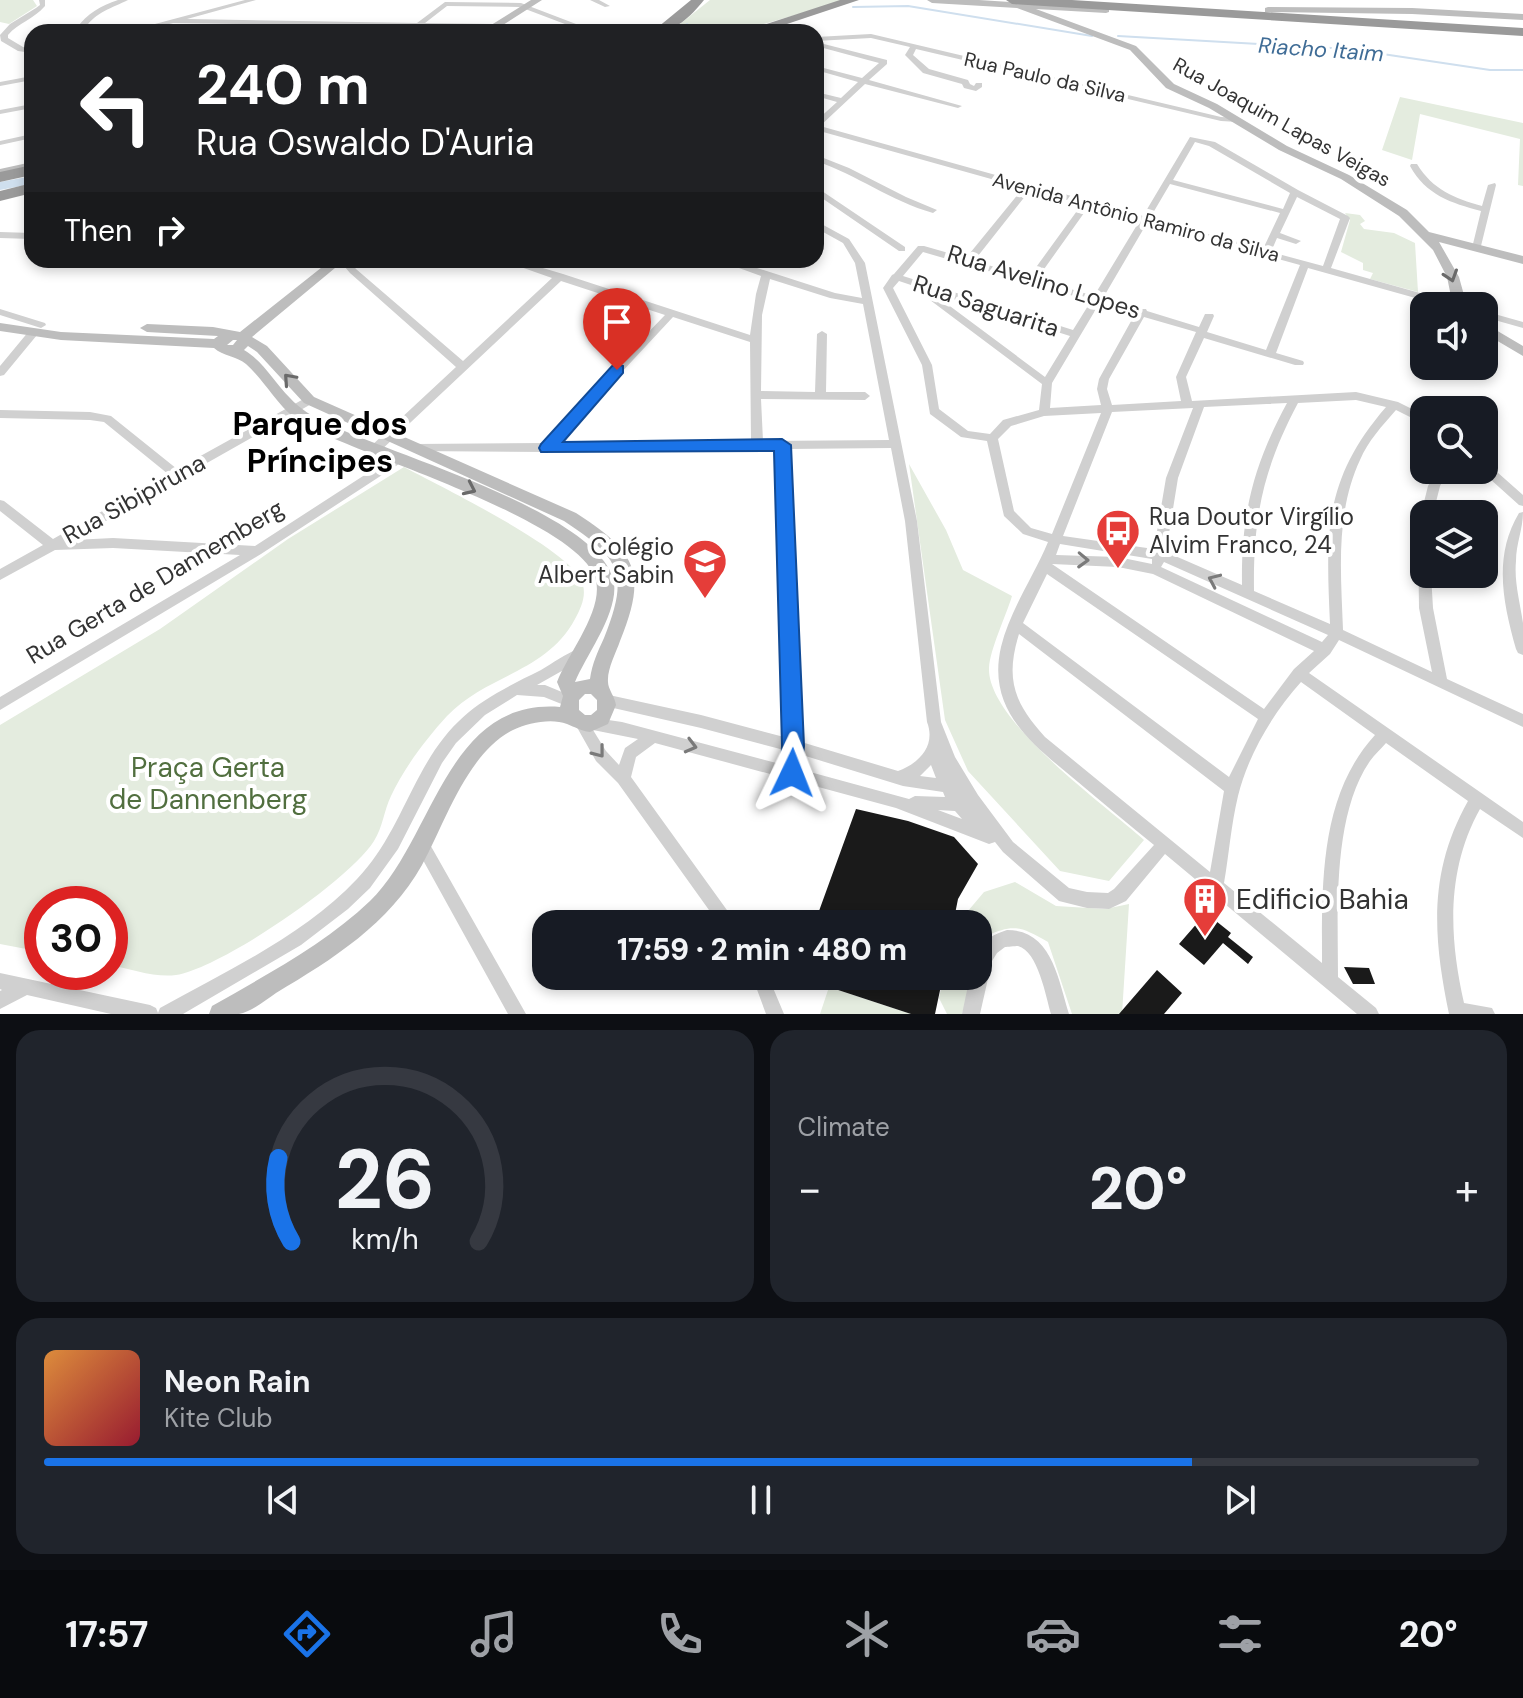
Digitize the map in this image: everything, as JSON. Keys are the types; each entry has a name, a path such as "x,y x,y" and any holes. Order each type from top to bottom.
{"highway":[{"path":"663,24 681,0"},
{"path":"671,24 698,0"},
{"path":"775,24 853,0"},
{"path":"1096,0 1523,26"},
{"path":"1015,3 1523,32"},
{"path":"0,175 24,170"},
{"path":"0,196 24,190"}],"main road":[{"name":"Rua Joaquim Lapas Veigas","path":"932,0 1015,3 1046,11 1133,48 1170,86 1365,189 1403,213 1429,236 1445,245 1456,292"},
{"path":"498,24 532,3"},
{"path":"1268,10 1412,11 1523,17"},
{"path":"1046,11 1228,13"},
{"path":"1445,245 1477,248 1523,260"},
{"path":"37,329 76,337 234,341 326,268"},
{"path":"0,327 176,329 262,349 309,400 570,517 596,533 616,552 625,567 628,596 598,672 606,712 536,714 519,719 484,741 447,789 423,846 403,881 379,908 339,939 233,1010"},
{"path":"76,337 95,327"},
{"path":"1498,336 1520,349"},
{"path":"234,341 293,410 374,450 542,522 594,558 604,574 606,589 603,605 566,682 576,712"},
{"name":"Rua Gerta de Dannemberg","path":"398,459 423,451"},
{"path":"576,712 587,688 603,695"}],"street":[{"path":"24,48 4,39 4,35 12,26 39,11 42,0"},
{"path":"83,24 123,0"},
{"path":"162,24 253,0"},
{"path":"593,0 607,6"},
{"path":"420,24 445,4 532,3 576,24"},
{"path":"174,21 354,24"},
{"path":"262,24 266,23"},
{"name":"Rua Paulo da Silva","path":"824,40 852,35 911,45 1221,119 1238,120"},
{"path":"824,43 884,62 824,119"},
{"path":"897,54 911,45"},
{"path":"911,45 909,55 926,71 965,82"},
{"path":"824,70 958,106"},
{"path":"0,84 24,80"},
{"path":"824,96 843,101"},
{"path":"0,112 24,108"},
{"name":"Avenida Antônio Ramiro da Silva","path":"824,128 1410,293"},
{"path":"0,143 24,138"},
{"path":"1044,412 1047,383 1195,138 1212,144 1345,218 1326,270"},
{"path":"824,161 853,170 899,198 933,210"},
{"path":"1414,166 1423,182 1434,191 1486,210"},
{"path":"1168,181 1285,212"},
{"path":"1477,248 1492,185"},
{"path":"969,261 1028,187"},
{"path":"1266,252 1295,192"},
{"path":"824,195 902,249"},
{"path":"1032,280 1087,203"},
{"path":"824,228 836,233 858,258 911,521 937,731 934,752 947,788 1057,890 1098,902 1120,895 1164,844"},
{"path":"0,235 24,236"},
{"path":"1275,235 1296,241"},
{"name":"Rua Avelino Lopes","path":"895,277 921,248 1142,311 1237,345 1299,363"},
{"path":"1270,354 1305,264"},
{"path":"348,268 463,367"},
{"path":"533,268 757,341"},
{"path":"747,268 833,296 866,302"},
{"path":"757,445 759,296 766,274"},
{"path":"374,450 560,276"},
{"path":"895,277 888,288 927,365 934,411 965,434 992,438"},
{"name":"Rua Saguarita","path":"895,277 1077,335"},
{"path":"917,286 1047,383"},
{"path":"1142,311 1104,379 1102,389 1108,409 1046,562 1016,625 1005,674 1009,698 1019,718 1040,741 1216,883 1370,1014"},
{"path":"0,312 37,329 0,373"},
{"path":"548,448 562,429 672,313"},
{"path":"1156,570 1172,478 1193,404 1181,377 1209,316"},
{"path":"1498,318 1523,325"},
{"path":"820,396 822,334"},
{"path":"757,395 865,396"},
{"path":"992,438 1007,423 1044,412 1356,396 1394,405 1410,413"},
{"name":"Rua Sibipiruna","path":"0,575 309,400"},
{"path":"1248,594 1250,509 1259,471 1294,400"},
{"path":"1216,883 1232,788 1267,718 1299,673 1325,650 1337,633 1333,546 1338,498 1353,459 1374,424 1394,405"},
{"path":"0,414 107,419 178,476"},
{"path":"992,438 1008,513 1027,531 1054,539 1160,555 1337,633 1523,721"},
{"path":"423,451 461,448 894,444"},
{"path":"782,445 792,773"},
{"name":"Rua Gerta de Dannemberg","path":"0,704 257,551 398,459"},
{"path":"1498,480 1523,502"},
{"path":"0,504 51,545 113,543 257,551"},
{"path":"1523,516 1513,528 1510,568 1511,600 1523,649"},
{"path":"1046,562 1118,562 1156,570 1325,650"},
{"path":"1046,562 1267,718"},
{"path":"1425,588 1426,608 1441,682"},
{"path":"1016,625 1232,788"},
{"path":"166,1014 312,928 341,906 391,851 415,794 452,738 484,707 578,655"},
{"path":"1299,673 1523,831"},
{"path":"518,690 545,691 576,712 653,736 896,801 1008,847"},
{"path":"603,695 900,777 947,788 963,785"},
{"path":"576,712 601,756 623,778 719,910"},
{"path":"937,731 963,785 967,804 989,837"},
{"path":"1330,981 1330,890 1340,814 1358,772 1376,741 1385,734"},
{"path":"623,778 630,753 653,736"},
{"path":"900,777 914,772 934,752"},
{"path":"1477,799 1457,838 1444,890 1444,940 1458,1012 1486,1014"},
{"path":"896,801 967,804"},
{"path":"423,846 517,1014"},
{"path":"971,1014 988,951 1001,939 1015,936 1040,953 1060,1014"},
{"path":"0,981 24,987"},
{"path":"0,1000 24,988"},
{"path":"39,990 150,1014"},
{"path":"766,990 775,1014"}],"green space":[{"path":"0,0 33,0 37,6 9,24 0,22"},
{"path":"710,0 848,0 764,24 680,24"},
{"path":"1400,97 1523,123 1523,186 1518,185 1520,139 1420,114 1412,160 1382,150"},
{"path":"1345,213 1360,215 1365,221 1360,224 1364,229 1394,233 1415,243 1418,292 1370,279 1373,273 1363,270 1363,263 1341,252 1350,220"},
{"path":"909,464 946,530 963,570 1012,596 989,668 993,689 1007,712 1051,761 1144,840 1109,881 1060,871 968,771 945,720"},
{"name":"Praça Gerta de Dannenberg","path":"404,467 504,520 557,555 575,571 583,585 583,598 577,615 563,637 548,651 480,691 447,716 402,775 377,836 360,858 313,899 252,940 223,957 176,975 128,969 128,886 24,886 24,949 0,944 0,725 160,629 288,539"},
{"path":"1015,882 1056,906 1105,909 1129,904 1122,1014 1072,1014 1048,942 1018,928 992,934 992,910 969,910 984,892"},
{"path":"828,990 838,990 911,1014 820,1014"},
{"path":"941,990 970,990 962,1014 947,1014 939,998"}],"building":[{"path":"856,809 908,821 954,837 978,864 958,899 956,910 819,910"},
{"name":"Edificio Bahia","path":"1206,913 1231,933 1228,937 1253,957 1248,964 1223,943 1204,965 1179,944"},
{"path":"1344,967 1369,968 1375,984 1353,984"},
{"path":"1157,970 1182,993 1164,1014 1119,1014"},
{"path":"838,990 940,990 935,1014 911,1014"}],"waterway":[{"name":"Riacho Itaim","path":"853,7 908,6 1092,36"},
{"name":"Riacho Itaim","path":"1118,36 1349,49 1490,70 1523,70"},
{"path":"0,186 24,182"}],"place":[{"name":"Rua Doutor Virgílio Alvim Franco, 24","path":"1118,570"},
{"name":"Colégio Albert Sabin","path":"705,600"},
{"name":"Edificio Bahia","path":"1205,938"}],"district":[{"name":"Parque dos Príncipes","path":"320,442"}],"route":[{"path":"617,370 548,448 782,445 792,773"}]}
